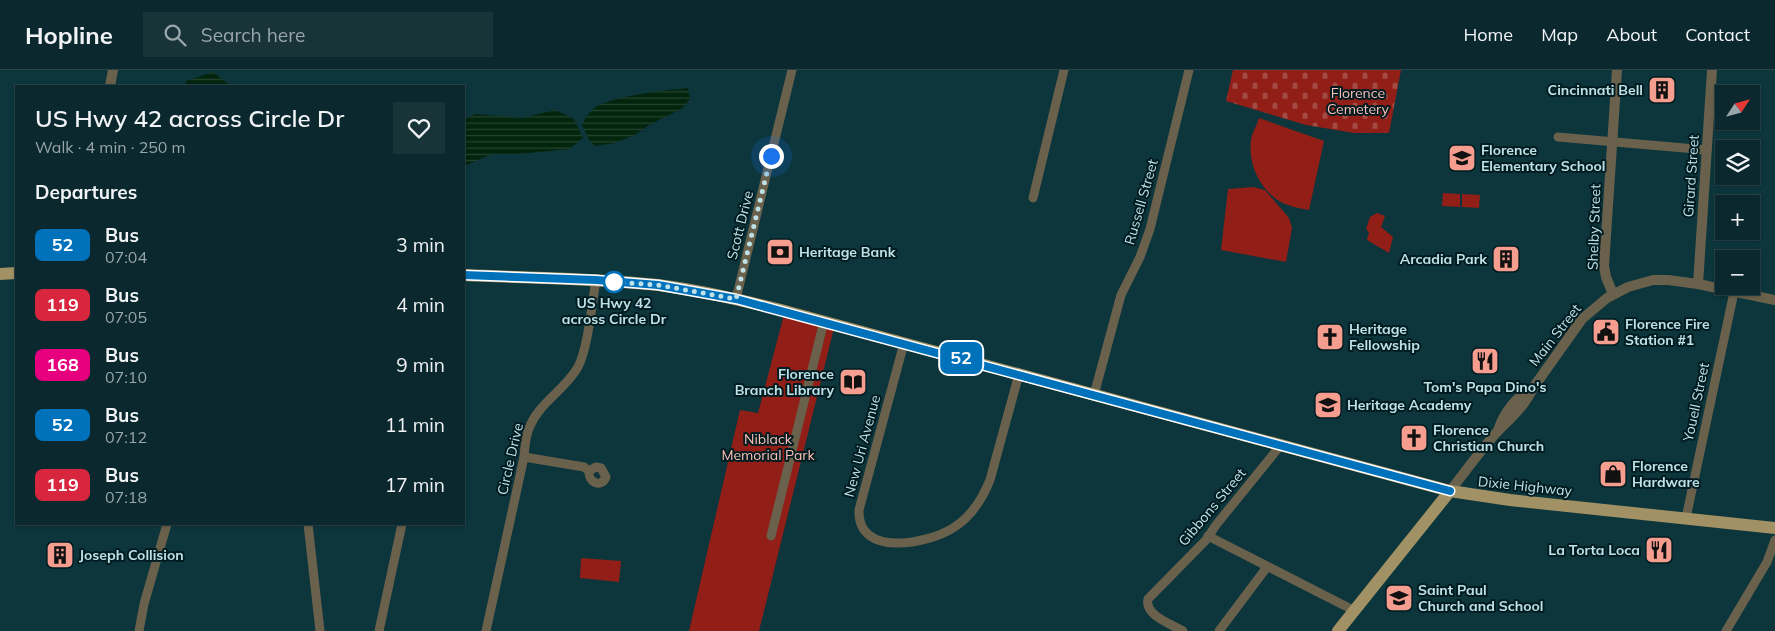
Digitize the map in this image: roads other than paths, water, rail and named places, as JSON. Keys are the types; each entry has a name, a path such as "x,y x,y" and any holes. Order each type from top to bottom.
{"main road":[{"path":"0,274 15,273"},
{"name":"Dixie Highway","path":"465,275 596,280 658,285 736,299 824,321 1450,491 1510,500 1775,528"},
{"path":"1338,631 1450,491"}],"street":[{"path":"110,85 113,70"},
{"name":"Scott Drive","path":"736,299 792,70"},
{"path":"1033,198 1064,70"},
{"name":"Russell Street","path":"1094,395 1121,295 1140,256 1150,229 1190,70"},
{"name":"Shelby Street","path":"1613,294 1604,266 1617,70"},
{"name":"Girard Street","path":"1698,284 1712,70"},
{"path":"1558,137 1612,140 1707,150"},
{"name":"Circle Drive","path":"486,631 524,456 527,433 533,419 579,366 584,352 596,280"},
{"name":"Main Street","path":"1450,491 1497,432 1501,419 1523,392 1533,388 1577,325 1599,304 1613,294 1630,286 1658,280 1715,288"},
{"name":"Youell Street","path":"1686,518 1733,295"},
{"name":"Main Street","path":"1749,295 1775,300"},
{"path":"770,536 824,321"},
{"name":"New Uri Avenue","path":"904,343 859,510 860,520 865,530 873,537 884,541 905,544 929,539 953,528 972,512 983,497 990,480 1019,374"},
{"name":"Gibbons Street","path":"1183,631 1151,613 1147,606 1150,596 1208,536 1280,446"},
{"path":"524,456 584,467 589,471"},
{"path":"139,631 144,604 167,525"},
{"path":"308,525 320,631"},
{"path":"379,631 402,525"},
{"path":"1208,536 1355,611"},
{"path":"1726,631 1767,562 1775,540"},
{"path":"1219,631 1267,566"}],"place":[{"name":"Cincinnati Bell","path":"1662,90"},
{"name":"Florence Elementary School","path":"1462,158"},
{"name":"Heritage Bank","path":"780,252"},
{"name":"Arcadia Park","path":"1506,259"},
{"name":"US Hwy 42 across Circle Dr","path":"614,282"},
{"name":"Florence Fire Station #1","path":"1606,332"},
{"name":"Heritage Fellowship","path":"1330,337"},
{"name":"Tom's Papa Dino's","path":"1485,361"},
{"name":"Florence Branch Library","path":"853,382"},
{"name":"Heritage Academy","path":"1328,405"},
{"name":"Florence Christian Church","path":"1414,438"},
{"name":"Florence Hardware","path":"1613,474"},
{"name":"La Torta Loca","path":"1659,550"},
{"name":"Joseph Collision","path":"60,555"},
{"name":"Saint Paul Church and School","path":"1399,598"}],"park label":[{"name":"Florence Cemetery","path":"1358,102"},
{"name":"Niblack Memorial Park","path":"768,448"}]}
